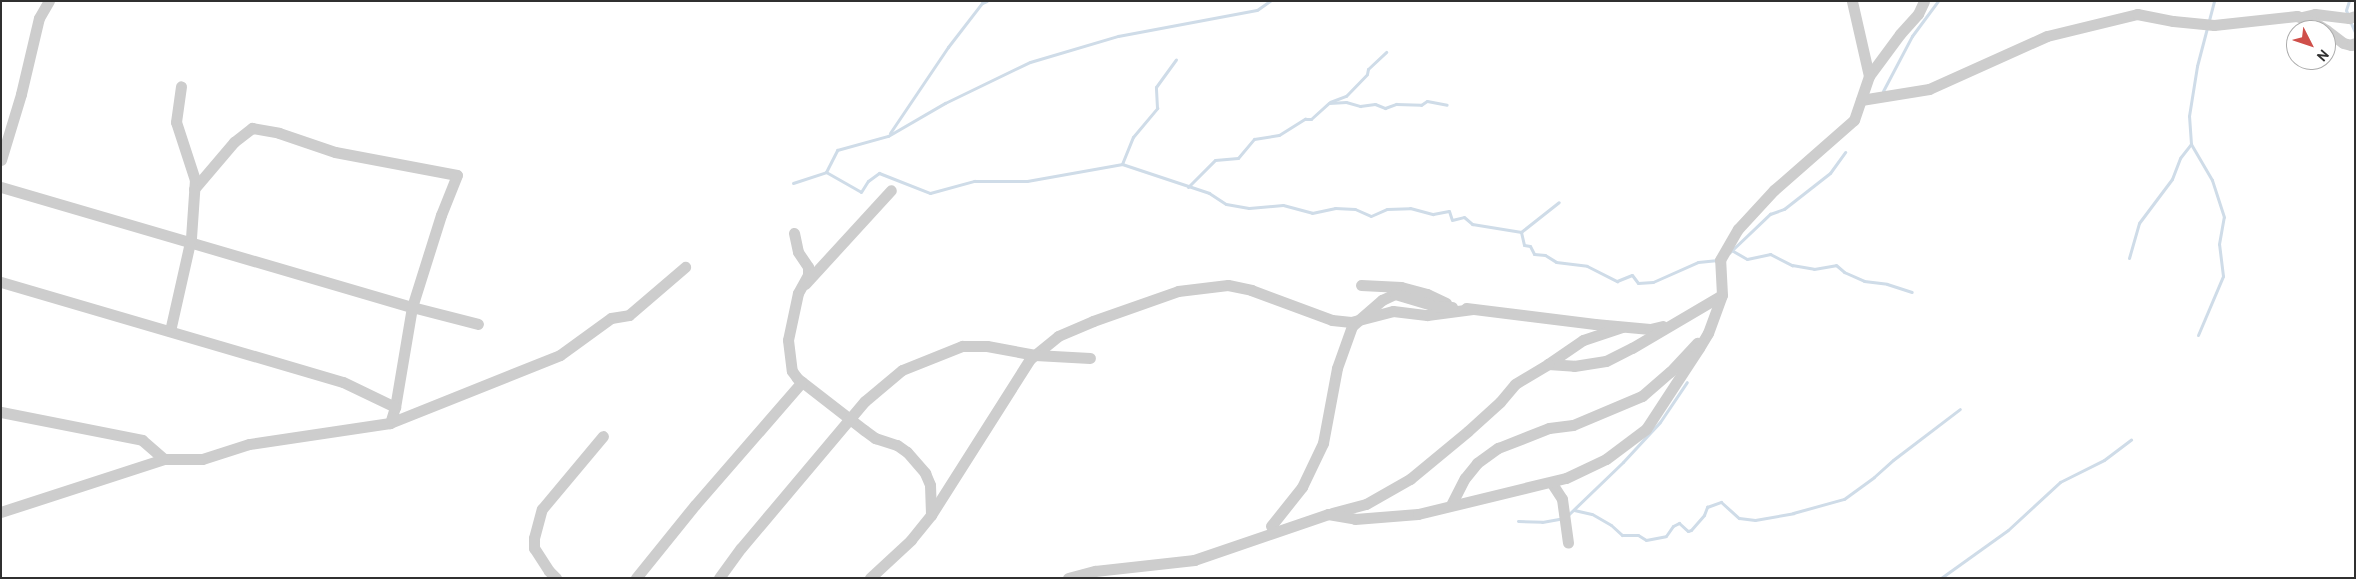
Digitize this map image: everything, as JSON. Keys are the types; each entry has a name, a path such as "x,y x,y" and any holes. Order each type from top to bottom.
{"street":[{"path":"1,160 21,94 39,18 49,1"},
{"path":"1852,1 1869,76"},
{"path":"1194,560 1271,526 1306,515 1328,514 1355,519 1418,514 1566,478 1606,458 1646,429 1708,333 1722,295 1720,260 1738,229 1774,190 1854,120 1869,76 1900,34 1918,14 1924,1"},
{"path":"1861,100 1928,90 2047,36 2137,14 2173,21 2214,25 2315,14 2349,18 2355,16"},
{"path":"2300,17 2308,20"},
{"path":"2336,38 2343,43 2355,43"},
{"path":"170,331 191,241 195,180 176,122 181,86"},
{"path":"194,189 234,142 252,128 279,133 335,152 403,163 457,175 441,215 412,307 395,407 390,423"},
{"path":"1,187 412,307 478,324"},
{"path":"801,288 891,190"},
{"path":"794,233 798,252 808,267 808,275 801,288 788,340 792,371 802,382 875,438 897,445 925,472 930,485 931,515"},
{"path":"1,512 164,459 202,460 249,444 390,423 560,355 611,318 629,315 686,267"},
{"path":"1,282 343,382 395,407"},
{"path":"870,578 910,540 931,515 1030,359 1058,336 1093,321 1178,291 1228,285 1251,290 1332,320 1358,320 1393,311 1427,315 1473,309"},
{"path":"1361,285 1401,287 1427,294 1456,307"},
{"path":"1271,526 1302,487 1323,443 1337,368 1352,326 1382,300 1395,294 1435,306 1622,327 1650,329 1675,323"},
{"path":"1548,364 1574,366 1606,361 1722,295"},
{"path":"1068,578 1095,571 1194,560 1328,514 1366,504 1410,479 1468,431 1500,402 1515,384 1583,340 1622,327"},
{"path":"1451,505 1465,478 1477,462 1498,448 1550,428 1573,425 1642,396 1670,372 1708,333"},
{"path":"718,578 865,401 902,370 962,346 987,346 1035,355 1090,358"},
{"path":"636,578 695,505 802,382"},
{"path":"1,412 142,440 164,459"},
{"path":"556,578 549,571 534,548 534,538 542,509 603,436"},
{"path":"1551,482 1562,499 1568,543"}],"waterway":[{"path":"890,133 948,47 982,3 987,1"},
{"path":"793,183 826,172 837,150 888,136 945,103 1030,62 1118,36 1257,10 1270,1"},
{"path":"1883,91 1912,36 1938,1"},
{"path":"2198,335 2223,276 2219,244 2224,217 2212,180 2191,144 2189,116 2197,66 2214,1"},
{"path":"2348,15 2346,10 2349,1"},
{"path":"2350,21 2355,32"},
{"path":"1330,102 1346,96 1367,74 1368,69 1386,52"},
{"path":"826,172 861,192 868,181 879,173 930,193 974,181 1027,181 1122,164 1133,137 1157,108 1156,87 1176,59"},
{"path":"1188,187 1215,160 1238,158 1254,139 1279,135 1305,119 1311,119 1329,103 1346,102 1360,106 1375,104 1385,108 1396,104 1421,105 1427,101 1447,105"},
{"path":"2129,258 2139,223 2172,179 2180,158 2191,144"},
{"path":"1729,253 1770,214 1784,209 1830,173 1845,152"},
{"path":"1122,164 1209,193 1226,204 1249,208 1283,205 1312,213 1335,208 1355,209 1371,216 1387,209 1410,208 1433,214 1449,211 1452,220 1464,217 1472,224 1521,232 1559,202"},
{"path":"1521,232 1524,245 1530,246 1534,254 1545,255 1556,262 1587,266 1617,281 1632,275 1638,283 1653,282 1698,262 1718,260"},
{"path":"1733,251 1747,259 1770,254 1792,265 1814,269 1836,265 1844,272 1864,281 1887,284 1912,292"},
{"path":"1569,514 1623,462 1660,422 1687,382"},
{"path":"1574,510 1592,514 1611,525 1622,535 1638,535 1646,540 1666,536 1673,526 1679,523 1688,531 1691,530 1704,515 1707,507 1721,502 1739,518 1755,520 1793,513 1844,499 1960,409"},
{"path":"1941,578 2008,530 2060,482 2104,460 2131,440"},
{"path":"1518,521 1542,522 1559,519"}]}
